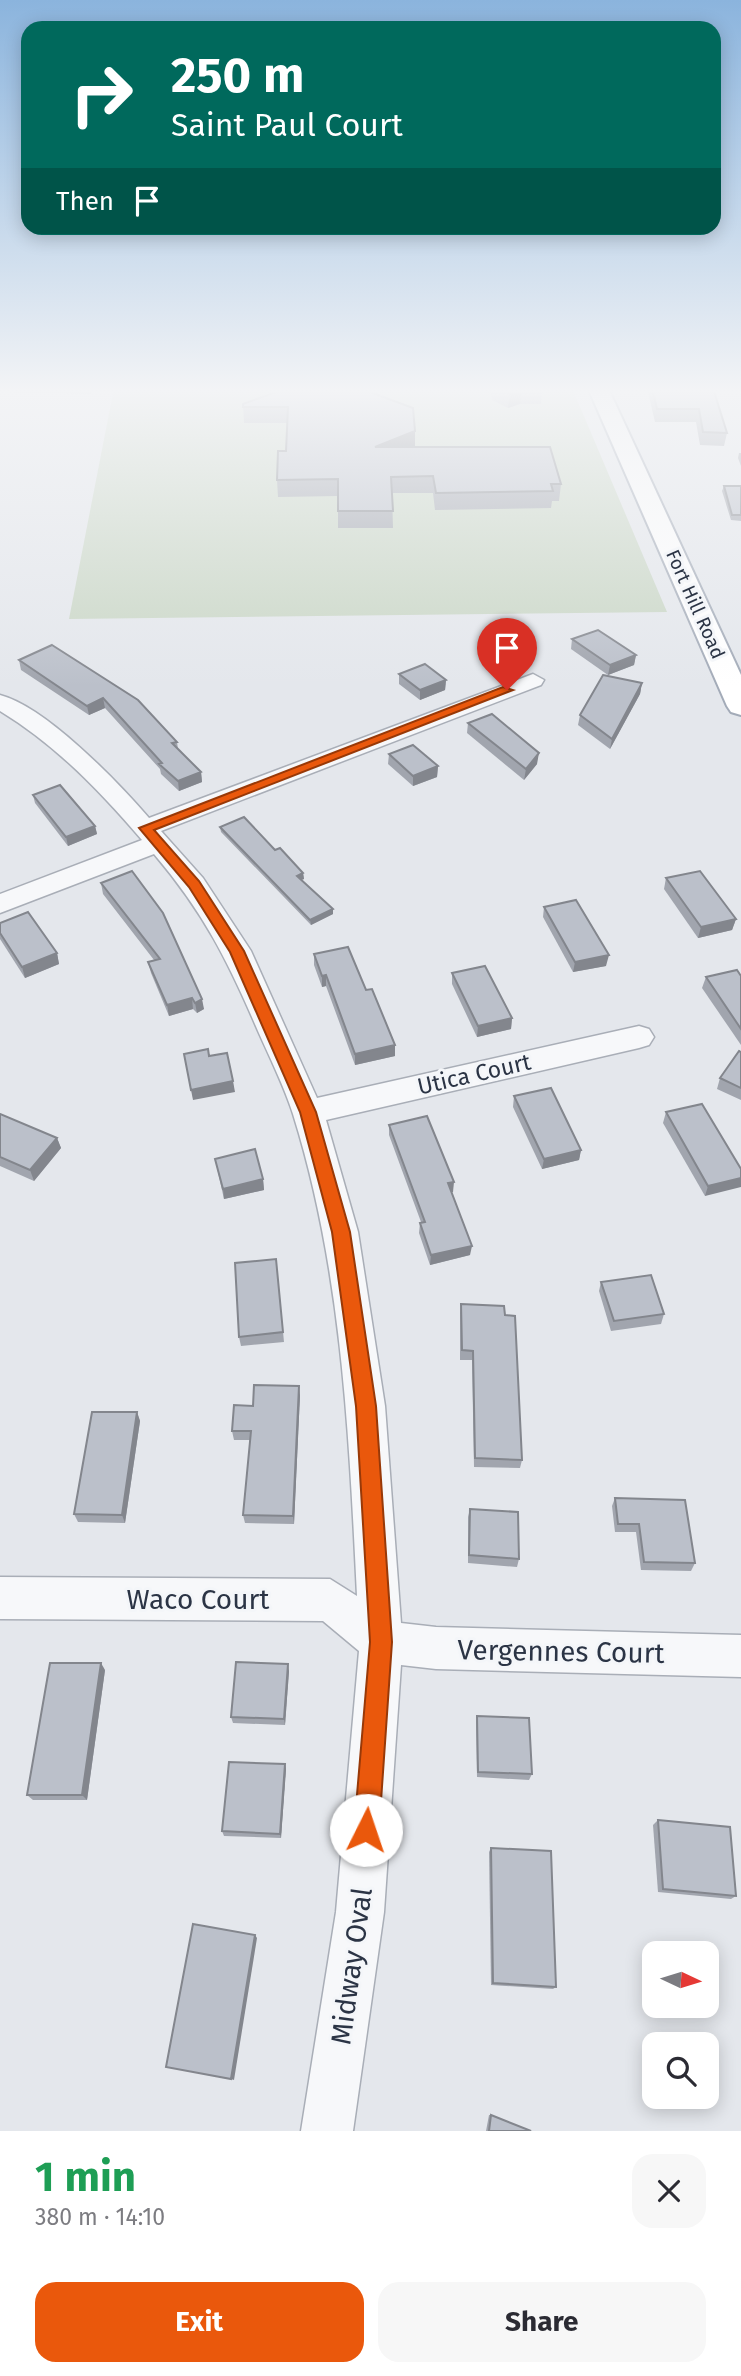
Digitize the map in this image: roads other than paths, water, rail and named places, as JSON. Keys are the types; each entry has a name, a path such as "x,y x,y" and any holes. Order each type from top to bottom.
{"main road":[{"name":"Fort Hill Road","path":"643,487 741,706"}],"street":[{"path":"0,904 152,836 533,680"},
{"name":"Midway Oval","path":"0,702 33,722 106,783 194,884 237,951 308,1112 341,1232 366,1406 381,1642 360,1912 327,2131"},
{"name":"Utica Court","path":"308,1112 639,1037"},
{"name":"Waco Court","path":"0,1598 330,1600 381,1642"},
{"name":"Vergennes Court","path":"381,1642 436,1648 741,1656"}]}
